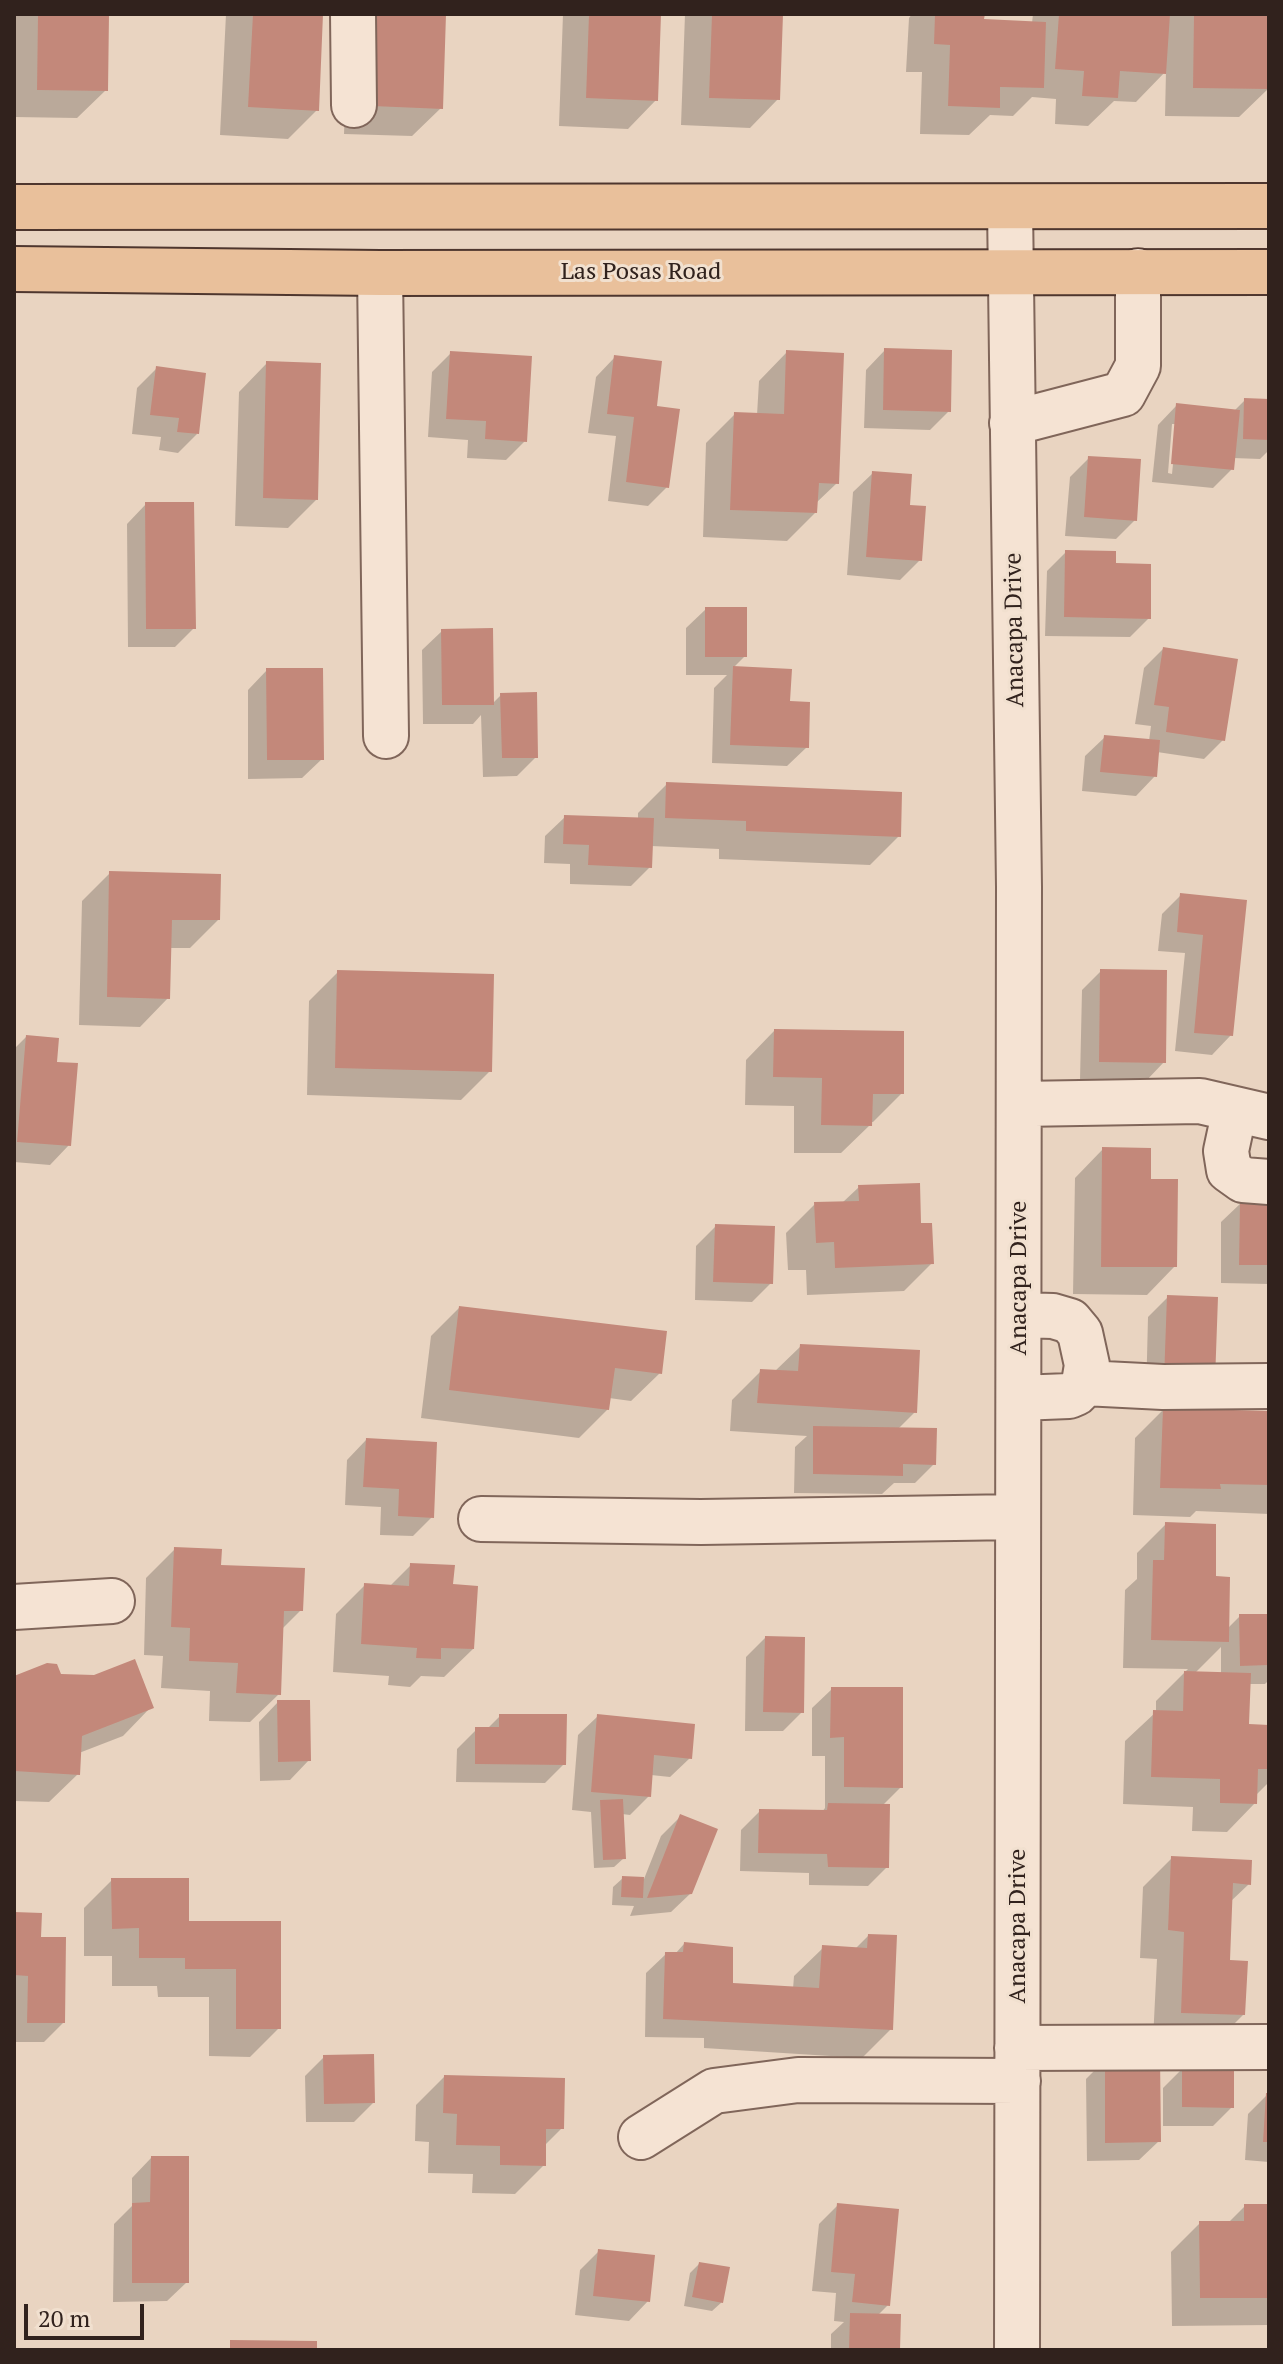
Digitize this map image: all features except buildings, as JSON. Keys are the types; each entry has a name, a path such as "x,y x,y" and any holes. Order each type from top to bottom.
{"main road":[{"path":"14,207 1269,206"},
{"name":"Las Posas Road","path":"14,269 380,273 1269,272"}],"street":[{"path":"353,14 354,105"},
{"name":"Anacapa Drive","path":"1010,207 1020,1104 1017,2350"},
{"path":"1012,423 1123,394 1138,366 1138,271"},
{"path":"380,273 386,736"},
{"path":"1020,1104 1200,1101 1252,1113 1226,1151 1229,1170 1243,1180 1269,1182"},
{"path":"1019,1315 1053,1316 1070,1321 1080,1333 1087,1365 1084,1383 1076,1393 1019,1398"},
{"path":"1084,1383 1163,1387 1269,1386"},
{"path":"481,1519 701,1522 1018,1517"},
{"path":"14,1607 112,1601"},
{"path":"641,2137 714,2091 798,2080 1269,2047"}]}
